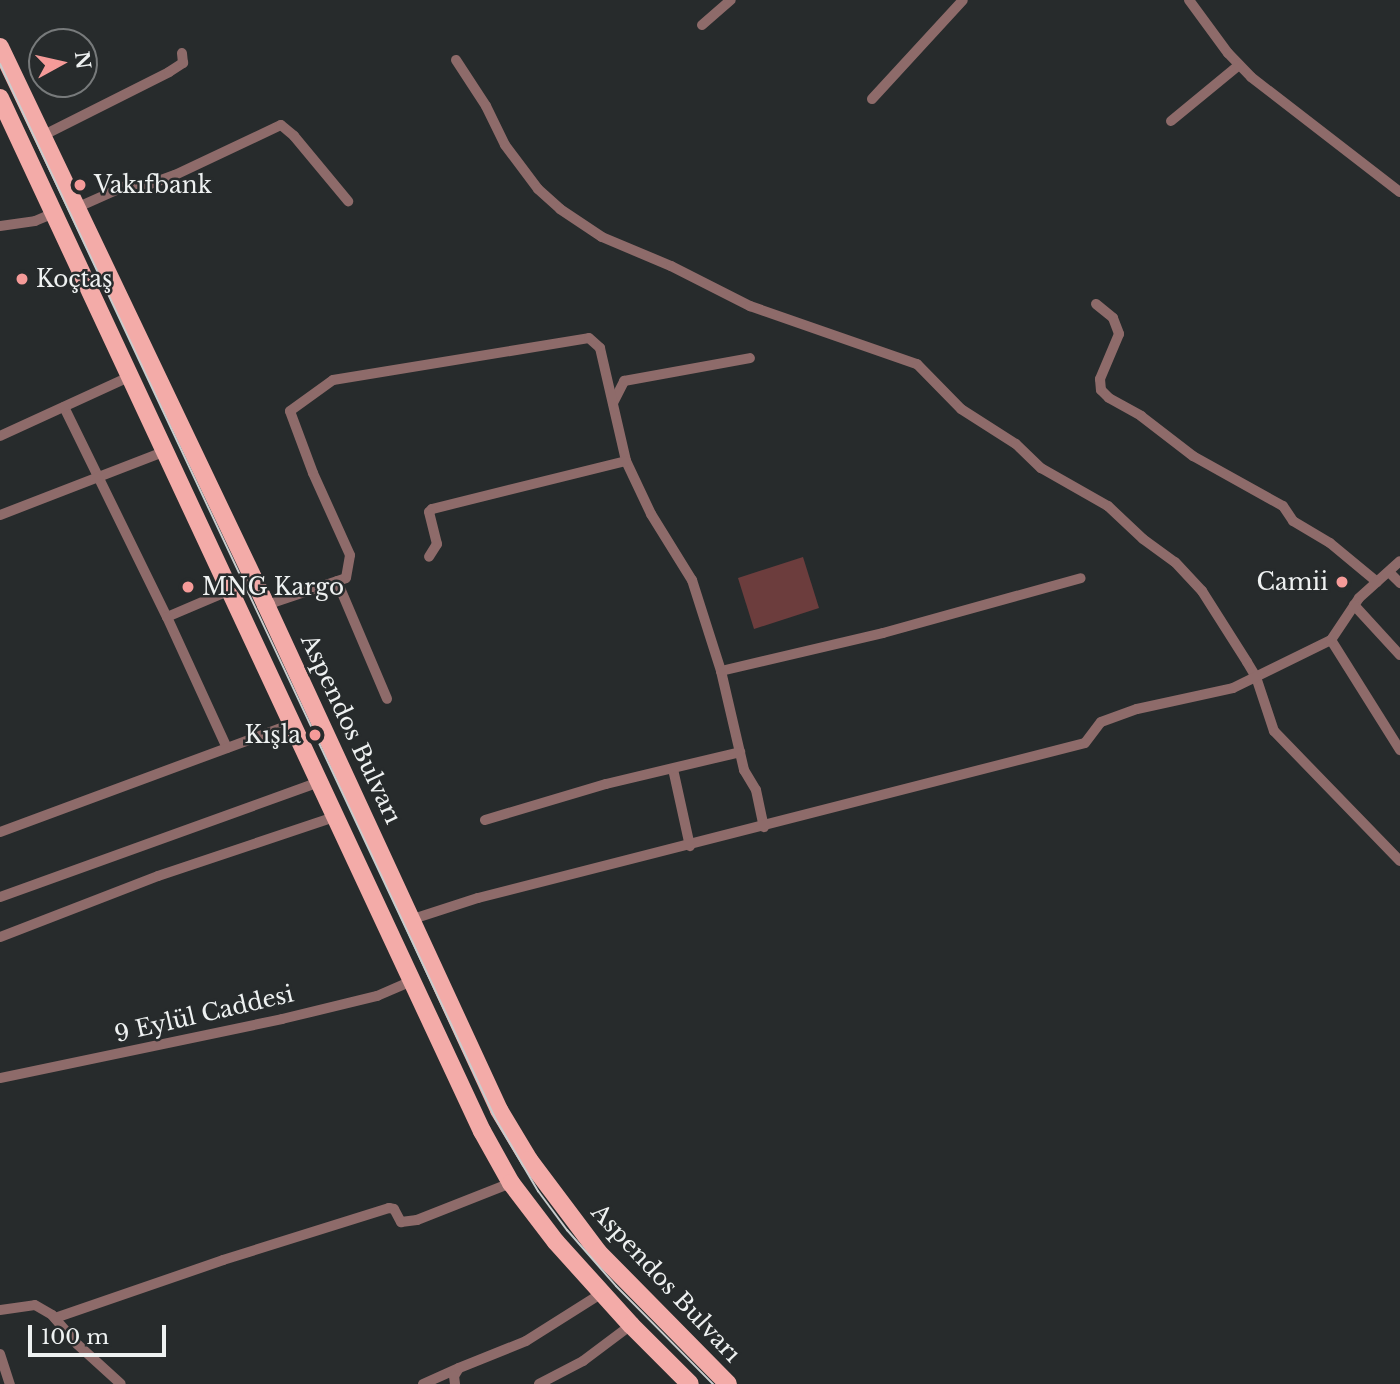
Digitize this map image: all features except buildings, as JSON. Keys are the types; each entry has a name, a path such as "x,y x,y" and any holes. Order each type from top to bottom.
{"main road":[{"name":"Aspendos Bulvarı","path":"0,47 266,605 499,1110 529,1160 598,1252 728,1384"},
{"path":"0,98 166,451 290,725 337,816 482,1131 512,1183 577,1267 690,1384"}],"street":[{"path":"702,25 731,0"},
{"path":"872,99 963,0"},
{"path":"1189,0 1239,65 1400,192"},
{"path":"42,136 169,72 183,63 182,53"},
{"path":"456,60 486,106 505,145 549,201 602,237 681,270 727,296 814,331 841,336 917,364 961,410 1016,444 1041,468 1108,506 1143,539 1175,562 1202,591 1256,677 1274,731 1400,861"},
{"path":"1171,121 1239,65"},
{"path":"76,208 130,184 150,184 176,175 281,125 294,135 348,201"},
{"path":"0,226 35,222 54,213"},
{"path":"1096,304 1113,318 1119,334 1100,379 1101,390 1109,398 1141,416 1193,456 1283,506 1293,521 1340,550 1377,582"},
{"path":"266,605 346,579 350,555 313,473 290,411 333,380 589,338 600,348 626,461 651,514 692,580 720,671 744,770 756,789 764,827"},
{"path":"613,403 624,381 750,358"},
{"path":"0,436 131,376"},
{"path":"64,407 167,617 227,748"},
{"path":"0,515 166,451"},
{"path":"429,557 437,544 429,513 432,509 626,461"},
{"path":"413,919 478,898 1086,743 1101,722 1137,709 1233,688 1331,640 1354,606 1400,561"},
{"path":"1389,572 1400,583"},
{"path":"720,671 883,633 1081,578"},
{"path":"337,582 387,699"},
{"path":"167,617 228,591"},
{"path":"1354,606 1400,655"},
{"path":"1331,640 1400,750"},
{"path":"0,832 290,725"},
{"path":"485,820 606,784 740,752"},
{"path":"673,769 690,846"},
{"path":"0,897 320,782"},
{"path":"0,937 158,876 337,816"},
{"name":"9 Eylül Caddesi","path":"0,1078 282,1019 377,996 414,980"},
{"path":"55,1318 223,1259 389,1208 394,1209 401,1222 417,1220 512,1183"},
{"path":"423,1384 526,1341 602,1293"},
{"path":"0,1310 35,1305 55,1318 77,1344 121,1384"},
{"path":"539,1384 583,1361 631,1325"},
{"path":"0,1354 2,1371 10,1384"},
{"path":"456,1384 454,1376 459,1368"}],"shaded area":[{"path":"803,557 819,608 754,629 738,578"}],"tram line":[{"path":"0,64 495,1118 538,1191 567,1230 616,1286 713,1384"}],"place":[{"name":"Vakıfbank","path":"80,185"},
{"name":"Koçtaş","path":"22,279"},
{"name":"Camii","path":"1342,582"},
{"name":"MNG Kargo","path":"188,587"},
{"name":"Kışla","path":"315,735"}]}
